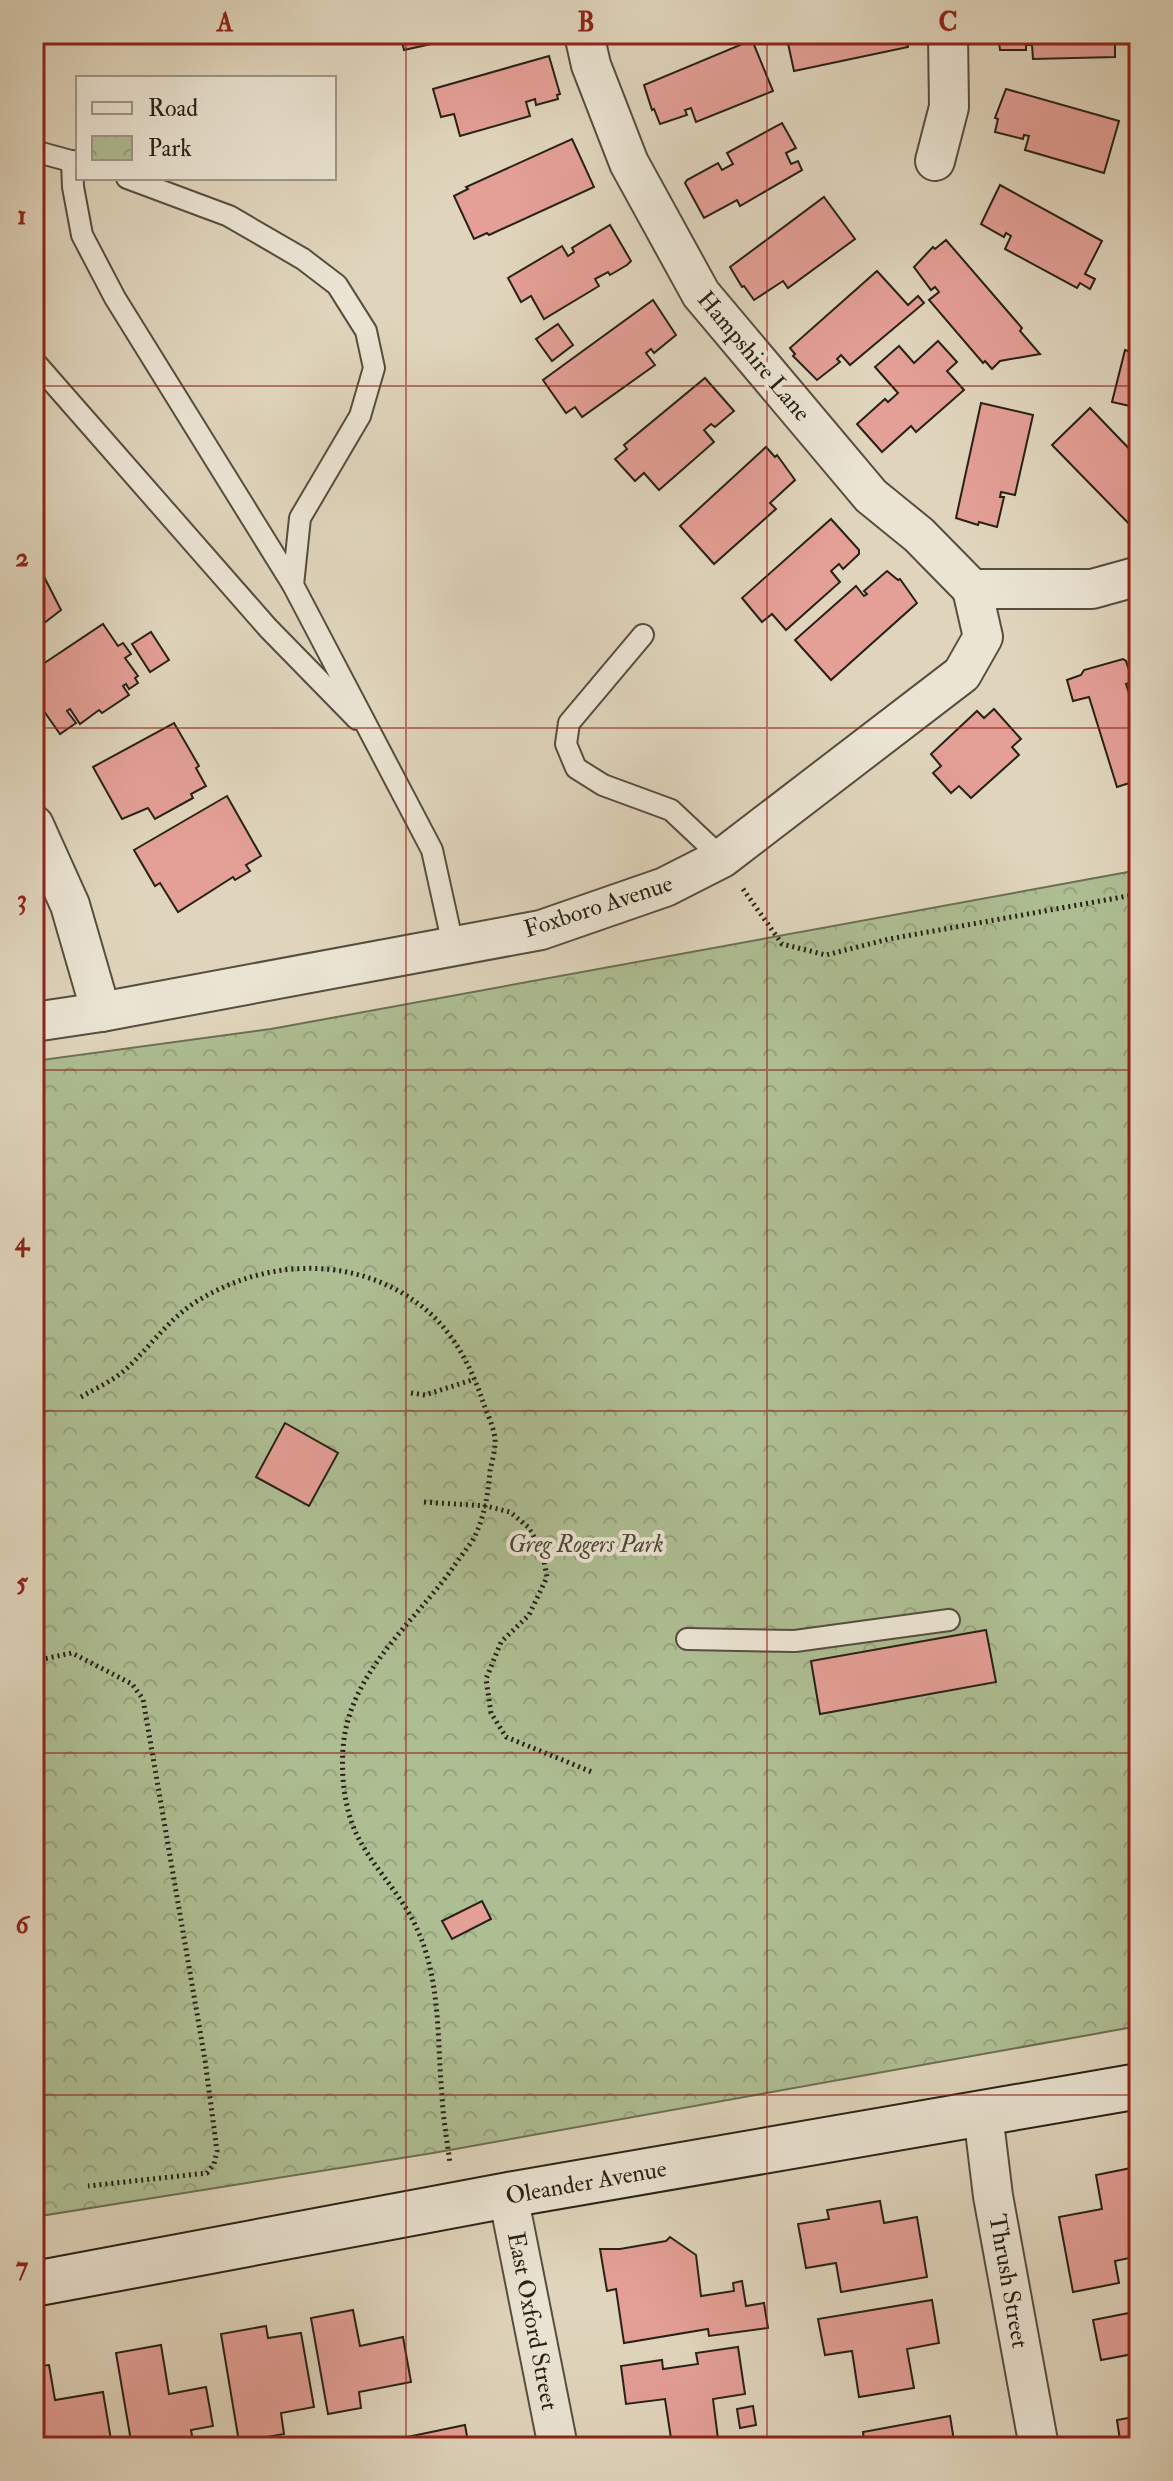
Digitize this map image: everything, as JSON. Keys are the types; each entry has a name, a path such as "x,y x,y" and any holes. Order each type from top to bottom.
{"street":[{"name":"Hampshire Lane","path":"584,34 591,65 629,163 701,294 871,496 919,535 972,589"},
{"path":"935,161 949,107 948,34"},
{"path":"972,589 1092,589 1139,576"},
{"name":"Foxboro Avenue","path":"34,1022 541,930 665,887 722,858 962,674 983,637 972,589"},
{"path":"34,825 70,905 101,1012"},
{"name":"Oleander Avenue","path":"34,2284 508,2195 1139,2086"},
{"name":"Thrush Street","path":"983,2114 993,2196 1039,2447"},
{"name":"East Oxford Street","path":"508,2195 558,2447"}],"lane":[{"path":"34,151 75,162 73,187 82,235 115,298 293,585 371,733 432,850 453,945"},
{"path":"132,180 229,216 303,259 337,285 366,331 374,368 360,416 300,518 293,585"},
{"path":"34,361 268,628 371,733"},
{"path":"643,635 569,723 566,744 576,768 603,785 671,810 722,858"},
{"path":"687,1639 795,1641 949,1620"}],"path":[{"path":"722,858 782,944 826,955 889,939 1139,894"},
{"path":"81,1397 127,1368 160,1332 199,1300 254,1276 305,1268 330,1268 355,1273 379,1280 401,1292 441,1324 475,1379 495,1437 486,1506 473,1538 369,1672 352,1709 343,1748 343,1779 348,1810 359,1839 418,1930 436,1989 442,2098 450,2163"},
{"path":"411,1393 425,1395 475,1379"},
{"path":"424,1502 486,1506 510,1512 528,1527 542,1550 547,1577 529,1615 501,1642 496,1654 486,1679 491,1713 506,1737 592,1772"},
{"path":"34,1661 72,1653 132,1684 143,1699 205,2060 217,2151 214,2164 207,2173 88,2186"}],"green space":[{"name":"Greg Rogers Park","path":"1139,870 1139,2026 433,2153 34,2217 34,1061 271,1029"}],"building":[{"path":"400,34 476,34 404,50"},
{"path":"786,34 905,34 908,47 794,71"},
{"path":"998,34 1115,34 1115,57 1033,59 1032,45 1026,45 1026,50 1000,50"},
{"path":"752,40 773,91 696,122 691,108 685,110 687,115 660,124 644,85"},
{"path":"549,56 560,94 557,95 558,99 536,105 535,99 526,102 530,116 460,136 454,114 441,117 433,89"},
{"path":"1006,89 1119,121 1104,173 1025,150 1029,136 1024,135 1023,139 995,132 998,119 995,118"},
{"path":"782,123 796,148 786,153 791,164 798,161 802,170 740,206 737,200 704,218 685,183 687,180 718,163 722,170 733,164 727,153"},
{"path":"572,139 594,187 474,239 454,196 468,189 466,187"},
{"path":"1000,185 1102,241 1085,274 1095,279 1090,289 1080,283 1077,288 1005,249 1011,236 1006,233 1004,237 981,224"},
{"path":"824,197 855,239 788,288 783,281 754,300 730,267"},
{"path":"610,225 631,261 627,265 595,279 599,286 544,319 531,296 521,302 508,278 562,246 568,256 574,252 572,248"},
{"path":"946,240 1022,328 1020,331 1040,354 1000,361 992,369 985,361 983,363 929,300 939,292 935,287 931,290 914,267 933,247 935,249"},
{"path":"877,271 908,305 918,296 924,303 850,365 841,355 837,359 840,362 817,380 793,356 795,354 790,348"},
{"path":"653,300 676,335 654,353 651,349 646,353 655,365 582,417 575,407 566,413 543,380"},
{"path":"558,324 573,345 552,361 536,339"},
{"path":"938,341 957,362 947,371 964,390 916,432 911,426 882,452 857,424 885,399 888,402 898,393 875,367 899,346 914,363"},
{"path":"1125,350 1139,354 1139,408 1112,402"},
{"path":"705,378 734,411 715,427 711,424 704,430 714,442 659,490 644,473 635,481 615,459 627,449 624,445"},
{"path":"981,403 1033,415 1015,495 1001,492 1000,497 1004,497 997,527 956,518"},
{"path":"1090,408 1139,459 1139,527 1136,531 1052,445"},
{"path":"766,447 775,457 777,455 795,480 770,503 776,509 714,564 680,526"},
{"path":"831,519 859,550 859,554 843,569 839,564 831,571 840,582 786,630 772,614 762,622 742,598"},
{"path":"34,557 61,610 34,631"},
{"path":"887,571 900,579 917,603 831,680 795,640 856,586 864,596 867,594 864,591"},
{"path":"103,624 118,646 123,643 131,654 125,658 138,676 135,678 138,683 129,689 126,684 123,686 129,695 80,724 70,709 67,711 76,723 60,734 34,697 34,670"},
{"path":"151,632 169,660 150,672 132,644"},
{"path":"1123,659 1133,682 1126,684 1129,693 1139,690 1139,780 1117,787 1089,697 1073,701 1067,680 1081,675 1084,670"},
{"path":"994,709 1021,739 1012,747 1019,755 971,798 959,786 951,793 933,773 941,766 931,754 977,711 984,718"},
{"path":"174,723 199,766 196,768 206,786 191,794 193,798 155,819 148,808 122,819 93,767"},
{"path":"227,796 261,856 246,865 250,871 235,880 233,877 178,912 160,883 155,886 134,850"},
{"path":"285,1423 338,1453 309,1506 256,1477"},
{"path":"986,1630 996,1682 820,1714 811,1661"},
{"path":"482,1901 491,1919 452,1939 442,1921"},
{"path":"1136,2167 1139,2181 1139,2256 1115,2261 1119,2283 1073,2292 1059,2217 1102,2209 1096,2175"},
{"path":"880,2201 884,2223 917,2217 927,2277 841,2292 836,2263 806,2268 798,2224 829,2219 827,2210"},
{"path":"670,2237 696,2255 701,2296 734,2291 733,2283 742,2281 746,2306 764,2303 768,2328 709,2336 708,2329 624,2343 616,2289 607,2291 600,2249 620,2249 666,2241"},
{"path":"932,2300 939,2343 907,2349 914,2388 859,2397 852,2351 825,2355 818,2319"},
{"path":"353,2310 360,2346 403,2337 411,2382 359,2392 361,2408 328,2414 311,2318"},
{"path":"1139,2311 1139,2383 1133,2354 1101,2360 1093,2320"},
{"path":"266,2326 268,2338 301,2333 314,2407 281,2413 284,2434 239,2442 221,2334"},
{"path":"161,2345 169,2394 206,2387 213,2426 191,2430 194,2447 132,2447 116,2353"},
{"path":"738,2347 745,2394 713,2399 718,2439 672,2445 665,2399 626,2404 621,2366 662,2360 663,2369 698,2364 696,2353"},
{"path":"49,2365 55,2400 103,2392 111,2440 86,2444 86,2447 34,2447 34,2367"},
{"path":"753,2406 756,2425 740,2428 737,2409"},
{"path":"950,2416 955,2447 865,2447 863,2432"},
{"path":"1139,2416 1139,2447 1121,2447 1117,2420"},
{"path":"465,2425 469,2447 384,2447 383,2442"}]}
